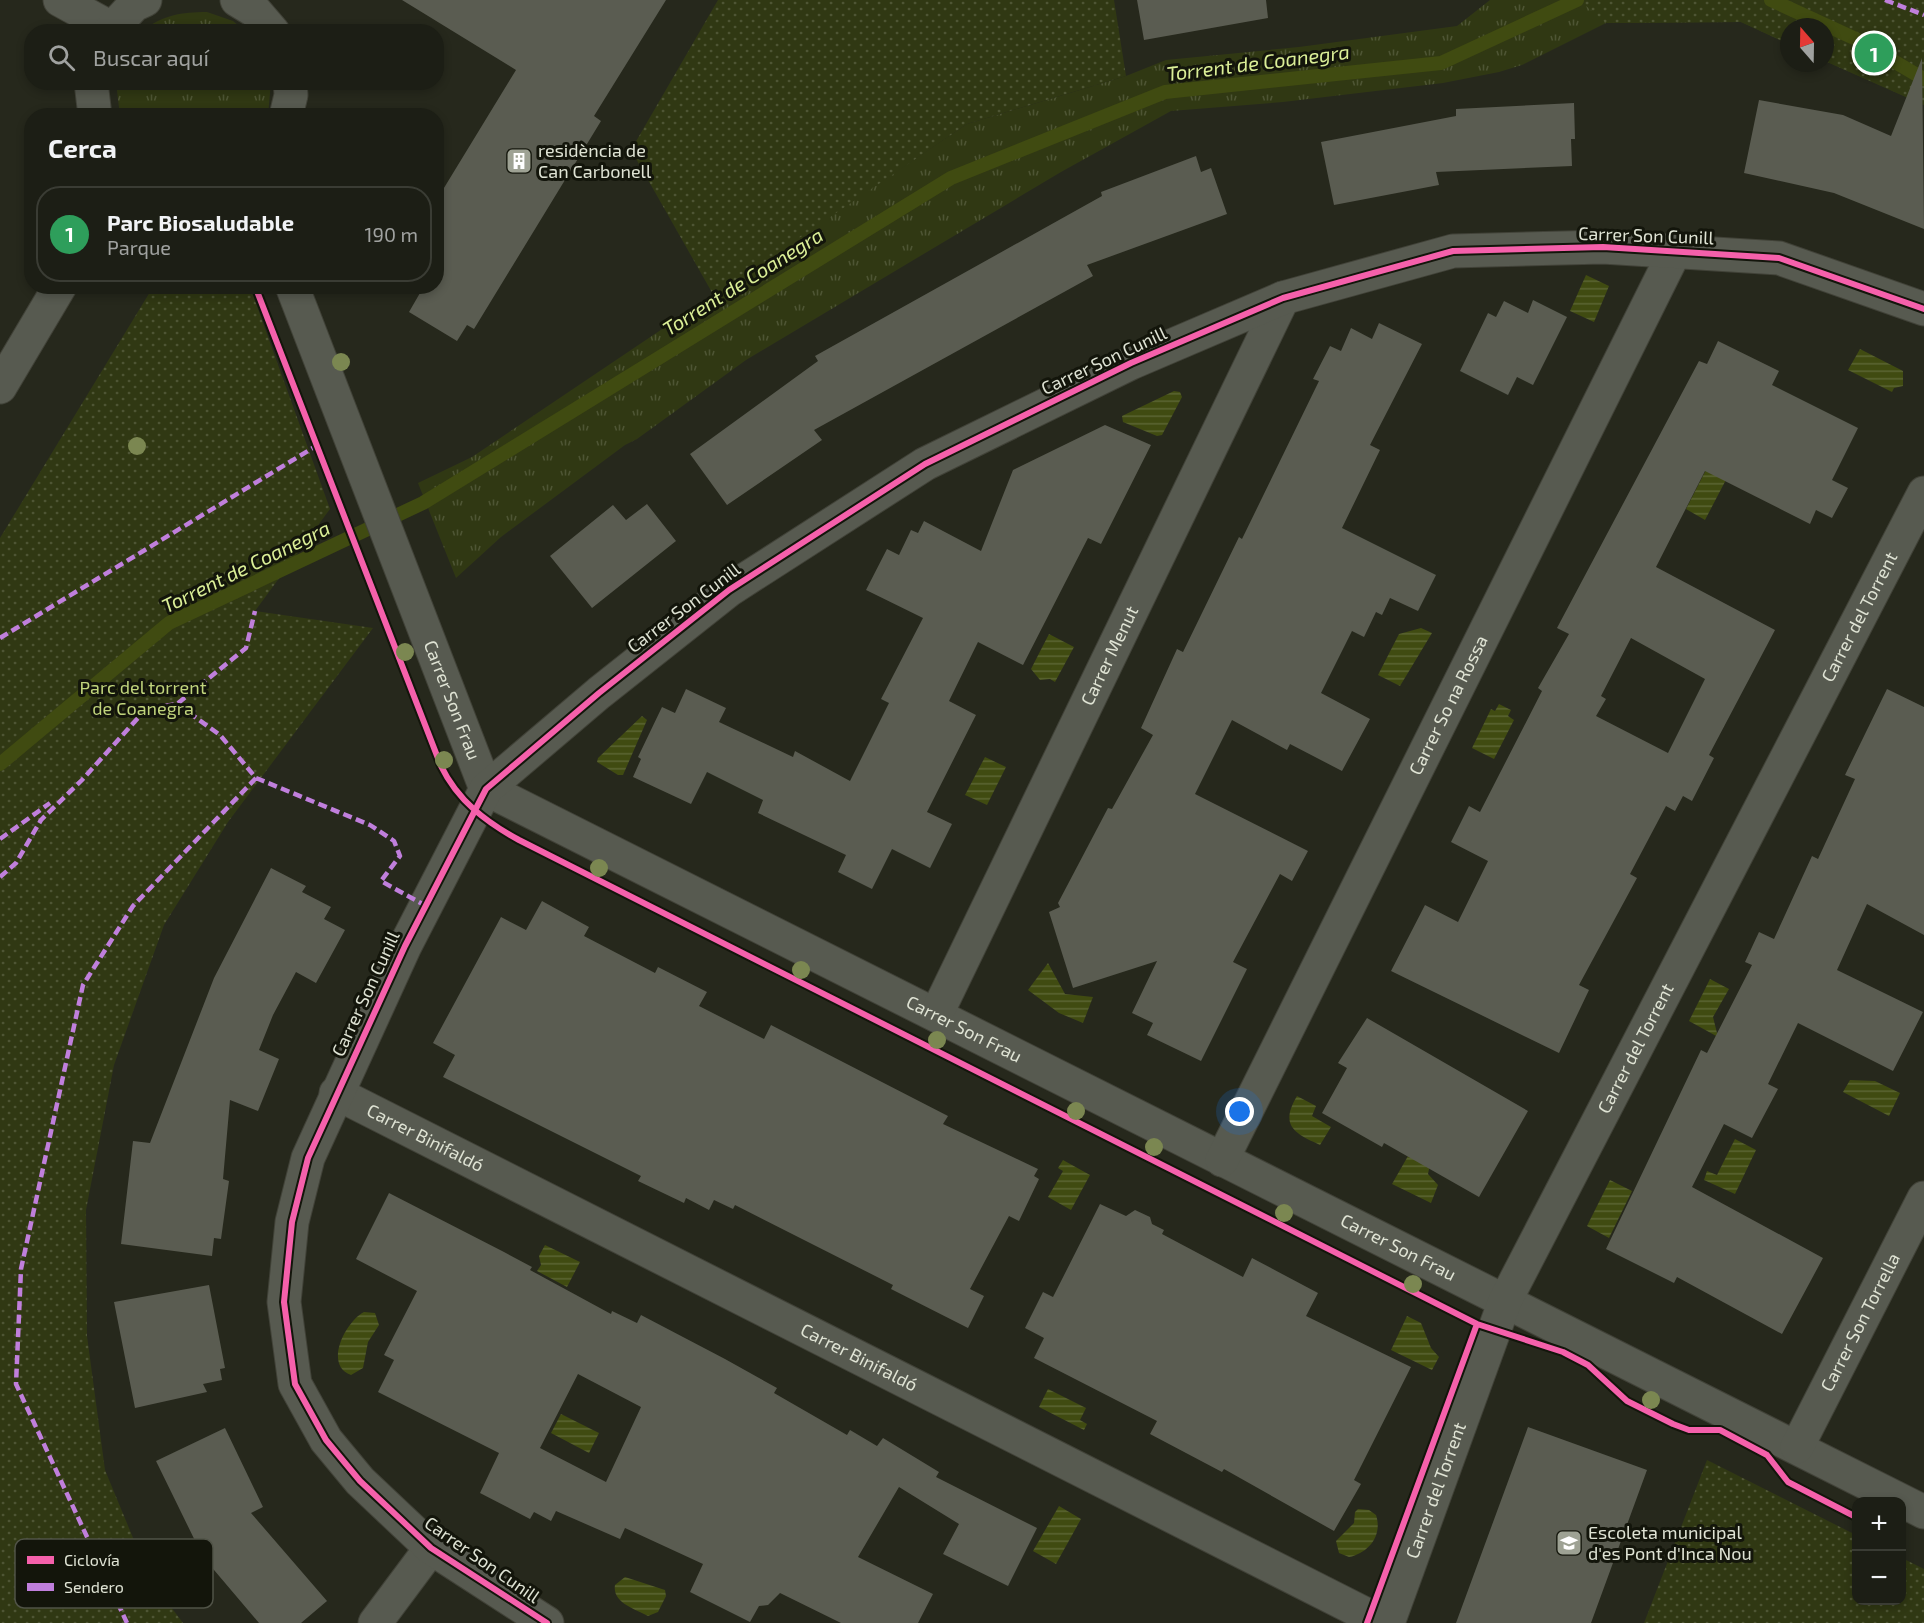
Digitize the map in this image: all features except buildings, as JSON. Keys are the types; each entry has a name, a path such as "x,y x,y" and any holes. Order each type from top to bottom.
{"street":[{"path":"60,0 100,24"},
{"path":"116,24 134,5 145,0"},
{"path":"93,90 94,108"},
{"path":"288,108 291,90"},
{"name":"Carrer Son Cunill","path":"547,1623 431,1548 360,1481 326,1440 295,1384 284,1302 292,1222 308,1158 405,946 486,789 599,693 729,590 925,464 1131,363 1283,298 1453,251 1603,247 1779,258 1924,309"},
{"name":"Carrer So na Rossa","path":"1222,1160 1675,251"},
{"path":"0,387 55,294"},
{"name":"Carrer Son Frau","path":"295,294 486,789 1924,1512"},
{"name":"Carrer Menut","path":"936,1016 1283,298"},
{"name":"Carrer del Torrent","path":"1385,1623 1506,1301 1924,492"},
{"name":"Carrer Binifaldó","path":"336,1093 1385,1623"},
{"name":"Carrer Son Torrella","path":"1797,1447 1924,1198"},
{"path":"375,1623 431,1548"}],"green space":[{"path":"718,0 1114,0 1126,76 967,124 714,296 631,150"},
{"path":"1490,0 1850,0 1924,105 1834,65 1834,18 1780,18 1780,40 1741,22 1606,23 1522,65 1499,72 1443,83 1283,102 1171,111 1061,172 746,360 637,439 625,445 501,537 456,578 418,483 472,457 967,124 1126,76 1166,60 1299,47 1457,26"},
{"path":"1579,0 1924,0 1924,105 1834,65 1834,18 1780,18 1780,40 1741,22 1606,23"},
{"path":"207,12 237,24 153,24 173,16"},
{"path":"117,90 270,90 269,108 119,108"},
{"name":"Parc del torrent de Coanegra","path":"149,294 253,294 330,509 255,611 373,628 228,822 164,925 114,1065 86,1210 87,1336 105,1470 133,1539 15,1539 15,1608 172,1608 183,1623 0,1623 0,538"},
{"path":"1707,1460 1852,1533 1852,1605 1906,1605 1906,1560 1924,1569 1924,1623 1644,1623"}],"shaded area":[{"path":"1586,275 1609,286 1594,322 1570,311"},
{"path":"1860,349 1903,371 1903,386 1894,388 1892,392 1848,370"},
{"path":"1174,391 1180,392 1182,397 1162,435 1157,436 1123,422 1122,416"},
{"path":"1709,464 1729,474 1705,520 1686,509"},
{"path":"1421,628 1432,633 1400,686 1378,675 1399,634"},
{"path":"1049,634 1074,647 1055,682 1050,679 1040,680 1031,669"},
{"path":"1499,704 1511,710 1508,716 1514,720 1494,759 1472,748 1491,709 1495,711"},
{"path":"642,716 647,720 623,775 618,775 597,762 598,758"},
{"path":"985,757 1006,767 987,805 965,795"},
{"path":"1048,963 1065,994 1093,997 1083,1023 1059,1013 1028,990"},
{"path":"1710,979 1729,989 1713,1017 1718,1037 1689,1021"},
{"path":"1850,1080 1875,1081 1900,1093 1889,1116 1843,1092"},
{"path":"1297,1096 1316,1106 1312,1116 1331,1127 1320,1145 1296,1132 1292,1127 1290,1114"},
{"path":"1735,1139 1756,1150 1735,1194 1704,1180 1707,1171 1717,1175"},
{"path":"1412,1149 1431,1159 1428,1174 1438,1185 1431,1203 1392,1184"},
{"path":"1063,1160 1090,1175 1071,1210 1048,1197 1063,1171 1058,1168"},
{"path":"1610,1180 1632,1191 1609,1238 1587,1226"},
{"path":"545,1245 580,1262 567,1287 537,1271 541,1265 539,1256"},
{"path":"364,1312 375,1313 379,1325 368,1342 363,1368 351,1375 343,1370 339,1362 340,1343 350,1324"},
{"path":"1407,1316 1421,1323 1431,1348 1439,1357 1432,1370 1391,1350"},
{"path":"1048,1389 1086,1408 1080,1420 1087,1424 1084,1430 1039,1407"},
{"path":"561,1414 599,1433 589,1453 551,1433"},
{"path":"1059,1506 1081,1519 1056,1564 1033,1551"},
{"path":"1358,1509 1369,1510 1376,1515 1378,1523 1376,1536 1362,1552 1349,1557 1339,1553 1336,1541 1354,1523 1355,1512"},
{"path":"625,1577 665,1590 666,1596 658,1612 648,1616 621,1601 615,1591 615,1585"}],"waterway":[{"name":"Torrent de Coanegra","path":"0,764 169,623 423,503 951,178 1165,92 1441,63 1577,0"},
{"name":"Torrent de Coanegra","path":"1771,0 1856,39 1924,79"}],"marked path":[{"path":"1885,0 1924,15"},
{"path":"0,638 316,446"},
{"path":"0,877 16,863 41,820 82,780 146,709 177,704 246,648 255,611"},
{"path":"88,1539 16,1384 21,1269 83,985 133,906 256,778 220,735 177,704"},
{"path":"256,778 370,825 394,841 400,856 381,881 426,906"},
{"path":"0,839 50,803"},
{"path":"120,1608 127,1623"}],"cycle path":[{"path":"547,1623 431,1548 360,1481 326,1440 295,1384 284,1302 292,1222 308,1158 405,946 486,789 599,693 729,590 925,464 1131,363 1283,298 1453,251 1603,247 1779,258 1924,309"},
{"path":"258,294 441,766 464,800 484,818 519,840 1477,1324 1563,1352 1588,1365 1627,1401 1673,1424 1689,1430 1720,1430 1767,1455 1788,1482 1852,1515"},
{"path":"1367,1623 1477,1324"}],"place":[{"name":"Parc Biosaludable","path":"1874,53"},
{"name":"residència de Can Carbonell","path":"519,161"},
{"name":"Escoleta municipal d'es Pont d'Inca Nou","path":"1569,1543"}]}
